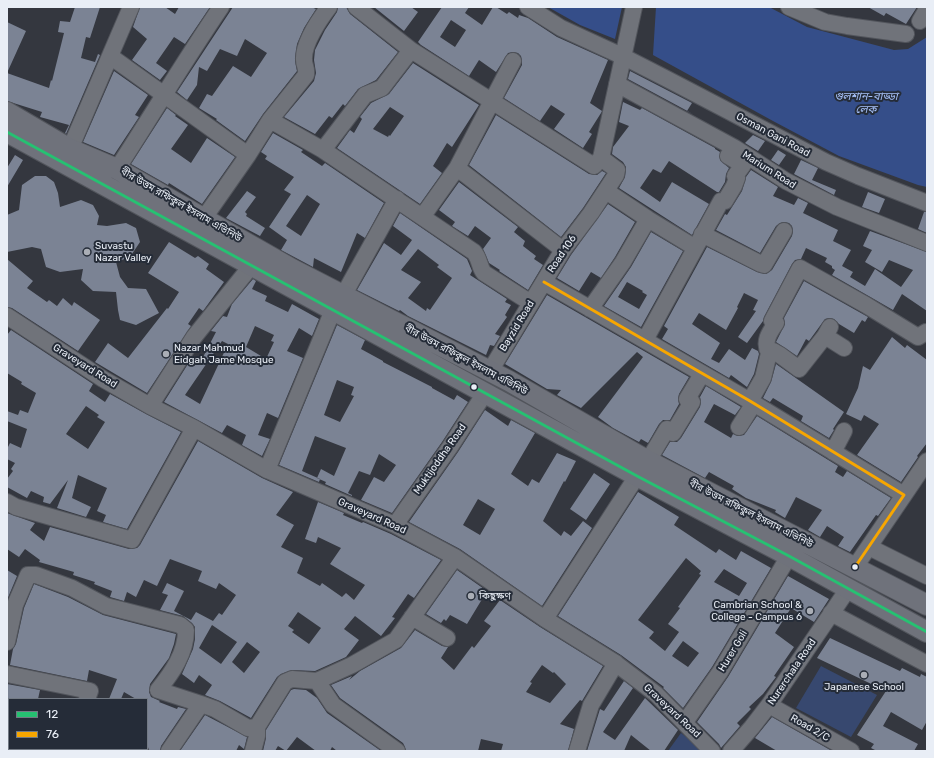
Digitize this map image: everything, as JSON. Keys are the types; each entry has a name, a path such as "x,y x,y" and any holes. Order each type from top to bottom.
{"main road":[{"name":"বীর উত্তম রফিকুল ইসলাম এভিনিউ","path":"7,112 70,149 117,169 292,269 338,303 485,393 855,567 927,605"},
{"name":"বীর উত্তম রফিকুল ইসলাম এভিনিউ","path":"9,138 252,265 490,371 643,468 789,556 927,632"}],"street":[{"path":"70,149 131,7"},
{"path":"117,169 164,96 178,71 221,7"},
{"path":"356,7 410,50 592,166 596,165 601,158 634,7"},
{"name":"Osman Gani Road","path":"528,7 561,28 624,57 826,162 927,203"},
{"path":"789,7 825,22 906,34"},
{"path":"204,218 248,155 270,120 306,75 307,67 304,61 305,45 322,9"},
{"path":"323,150 365,95 382,88 410,50"},
{"path":"110,56 248,155"},
{"path":"422,217 457,168 513,62"},
{"name":"Marium Road","path":"617,84 735,148 786,182 837,207 927,244"},
{"path":"270,120 323,150 474,252 478,257 480,268 484,273 531,303"},
{"path":"645,340 721,201 725,201 734,186 737,178 735,176 743,165 728,156 735,148"},
{"name":"Road 106","path":"601,158 617,170 616,175 591,213 563,250 544,282 752,402 904,495"},
{"path":"457,168 563,250"},
{"path":"606,191 648,219 698,241 764,265 784,231"},
{"path":"267,470 338,303 397,199"},
{"path":"590,309 623,262 648,219"},
{"path":"150,406 194,337 252,265"},
{"path":"739,427 763,378 769,353 767,348 767,336 776,323 772,321 800,268 860,302 922,334"},
{"name":"Bayzid Road","path":"490,371 544,282"},
{"name":"Graveyard Road","path":"7,316 150,406 194,428 267,470 395,525 456,557 545,619 616,663 656,694 712,751"},
{"path":"769,353 773,351 777,353 799,369 827,332 844,348"},
{"path":"545,619 667,429 673,433 692,402 687,399 702,374"},
{"name":"Muktijoddha Road","path":"395,525 450,447 485,393"},
{"path":"7,502 16,507 132,540 194,428"},
{"path":"833,452 844,431"},
{"path":"855,567 927,461"},
{"path":"869,547 927,576"},
{"name":"Hurer Goli","path":"685,722 720,672 789,556"},
{"path":"253,751 257,736 257,727 285,682 292,679 317,681 352,666 396,640 456,557"},
{"path":"7,642 15,604 28,575 36,575 72,588 106,606 180,625 186,630 186,640 172,673 158,690 216,709 248,728 257,727"},
{"name":"Nurerchala Road","path":"731,751 770,704 848,589"},
{"path":"831,614 927,664"},
{"path":"412,617 446,638"},
{"path":"577,751 591,704 616,663"},
{"path":"7,674 90,691 87,698"},
{"path":"317,681 333,705 397,751"},
{"path":"169,751 201,704"},
{"name":"Road 2/C","path":"770,704 851,751"}],"shaded area":[{"path":"821,666 877,695 851,737 796,708"},
{"path":"681,733 704,751 668,751"}],"water":[{"path":"548,7 622,7 615,39 580,25"},
{"name":"গুলশান-বাড্ডা লেক","path":"656,7 769,7 807,27 894,50 908,49 927,37 927,187 839,156 653,55"}],"building":[{"path":"75,7 100,7 90,38 86,37 81,58 95,62 98,54 100,55 66,134 65,133 69,125 40,117 42,112 7,101 7,73 49,88 64,33 58,32 60,21 70,22"},
{"path":"140,7 165,7 175,14 179,7 210,7 185,44 174,37 156,63 167,71 160,80 132,60 147,39 133,27"},
{"path":"233,7 311,7 316,9 304,28 297,44 295,60 297,71 263,114 245,141 216,120 217,119 199,108 207,94 212,96 233,66 251,77 267,53 245,39 237,56 220,49 207,71 199,67 197,85 187,100 177,92"},
{"path":"338,7 346,7 350,14 398,52 376,80 358,89 345,106 343,104 332,118 329,116 315,134 284,117 314,81 316,73 314,60 315,50 325,30 337,12"},
{"path":"374,7 411,7 418,12 404,31"},
{"path":"442,7 469,7 465,13 482,25 493,7 496,7 507,14 509,12 518,18 519,15 528,18 557,37 608,60 590,103 602,111 589,132 592,134 583,148 554,129 565,114 551,105 540,121 504,98 522,65 521,56 518,53 508,53 496,72 479,60 469,76 418,42","holes":["451,20 466,30 455,47 440,37"]},
{"path":"868,7 917,7 906,24 886,13 884,16"},
{"path":"7,22 26,31 7,73"},
{"path":"413,63 479,105 452,147 447,143 433,166 442,173 420,204 337,148 350,130 354,133 362,119 360,117 371,103 389,94","holes":["390,107 404,116 388,137 373,129"]},
{"path":"114,71 148,95 135,115 139,117 114,155 83,142"},
{"path":"630,71 692,103 687,111 628,79"},
{"path":"623,102 640,110 642,108 715,148 720,152 720,160 729,168 726,174 725,182 719,192 669,161 661,173 653,169 640,188 660,202 672,182 709,204 692,235 619,188 625,177 626,167 623,162 612,154 613,147 629,126 619,122"},
{"path":"167,108 188,125 171,149 191,163 207,138 235,157 202,204 169,183 168,185 131,164"},
{"path":"496,115 589,174 597,175 602,171 606,173 583,208 561,237 469,165"},
{"path":"273,133 303,150 301,152 322,166 325,163 384,203 365,238 357,233 341,272 314,258 313,267 281,250 287,240 269,227 291,194 284,190 294,177 265,159 267,156 261,152","holes":["307,195 320,204 301,236 286,226"]},
{"path":"753,135 765,141 758,151 745,143"},
{"path":"778,150 786,155 779,165 771,160"},
{"path":"15,155 23,160 7,187 7,168"},
{"path":"801,160 818,168 812,180 836,190 834,195 794,174"},
{"path":"751,170 778,187 773,196 794,205 798,198 808,203 803,213 838,230 833,241 851,250 842,266 853,272 850,277 865,286 875,269 901,287 913,270 889,260 882,272 865,262 872,250 863,246 870,231 927,252 927,311 902,294 893,310 832,275 835,270 832,266 825,262 827,258 806,248 801,259 795,260 792,264 763,321 747,343 738,337 756,311 753,310 758,300 744,293 726,330 699,313 692,324 720,343 711,359 719,363 729,349 745,360 752,348 758,351 759,354 754,374 747,387 731,375 729,378 662,339 668,329 664,326 707,247 757,272 766,274 772,270 792,236 792,226 789,223 780,223 776,226 760,253 716,230 725,214 727,215 742,191 746,177"},
{"name":"Suvastu Nazar Valley","path":"35,176 46,176 54,182 58,193 60,207 81,200 93,205 99,216 97,225 107,226 126,223 136,228 140,242 130,257 116,262 120,277 128,288 146,289 159,313 136,325 120,320 116,292 93,291 81,280 83,269 60,272 46,267 41,249 32,247 7,252 7,215 19,210 22,185"},
{"path":"459,182 518,227 514,232 525,241 523,246 536,256 534,259 543,265 528,290 489,263 483,249 491,238 475,226 468,236 452,226 455,222 439,210"},
{"path":"247,191 256,197 245,212 247,214 246,216 265,228 260,236 226,218"},
{"path":"868,192 885,199 879,213 862,207"},
{"path":"608,204 635,222 601,278 591,272 579,291 557,278 571,255"},
{"path":"924,212 927,212 927,233 918,229"},
{"path":"400,213 467,259 472,271 470,275 507,299 505,302 511,305 505,315 507,317 495,334 500,336 494,346 490,345 486,355 408,316 400,310 399,311 357,290 384,243 401,255 412,240 393,226","holes":["418,249 439,265 437,267 452,278 430,310 427,308 426,311 408,298 421,282 401,270"]},
{"path":"651,232 683,251 641,327 604,306 631,267","holes":["627,282 643,291 642,292 647,295 639,309 618,297"]},
{"path":"169,242 195,258 198,256 209,264 206,269 224,282 203,311 199,308 188,324 191,326 147,393 95,362 108,343 128,358 167,308 168,309 179,292 148,273"},
{"path":"7,259 33,281 27,288 47,302 49,300 57,306 63,298 72,306 74,302 100,320 78,351 12,308 7,307"},
{"path":"253,279 256,281 252,289 267,296 265,301 288,312 292,304 319,319 312,336 299,328 287,351 303,358 278,418 267,413 258,435 270,439 262,456 242,445 246,435 227,425 222,433 164,402 193,356 201,361 216,332 211,331 223,316 227,317 232,304","holes":["255,326 274,335 271,341 274,342 266,359 246,347","222,341 228,344 200,404 185,395"]},
{"path":"804,281 868,317 865,322 862,320 854,333 839,324 834,319 825,319 809,341 806,339 797,356 776,342 785,324 784,318"},
{"path":"547,295 689,377 679,394 679,404 670,420 663,420 659,424 648,443 641,439 639,442 613,428 598,417 643,357 637,352 581,408 557,395 561,390 547,389 505,364"},
{"path":"337,325 365,340 361,349 383,362 454,400 457,395 468,402 392,513 361,500 374,477 384,482 396,465 379,454 370,475 359,471 348,493 352,496 325,484 326,482 320,479 319,482 279,465","holes":["337,380 354,387 351,395 354,396 340,422 324,415","315,436 346,448 334,476 321,469 317,478 302,471"]},
{"path":"11,330 93,384 89,391 105,402 110,394 181,432 127,529 103,522 106,515 97,511 107,488 78,475 72,498 91,507 86,517 57,508 68,480 50,504 43,502 44,497 31,491 27,498 7,487 7,479 13,471 11,469 15,463 7,459 7,449 10,443 21,448 27,429 7,421 7,411 18,415 20,410 28,413 36,393 7,373 7,335","holes":["86,406 99,415 97,417 105,422 88,449 66,434"]},
{"path":"892,337 905,348 907,345 927,360 927,443 901,482 857,455 879,424 864,415 861,421 846,414 858,388 863,366 870,370"},
{"path":"776,364 844,412 829,438 801,421 803,416 773,398 770,402 763,398 771,382"},
{"path":"706,386 741,407 735,415 714,404 704,422 731,438 733,434 738,436 744,435 757,416 838,466 835,472 843,477 847,471 891,498 878,516 876,515 850,552 838,546 844,537 827,526 820,537 808,530 822,510 796,497 785,518 775,512 776,510 746,498 732,489 734,486 709,472 705,478 662,455 670,442 677,442 681,438 700,407 700,397"},
{"path":"485,410 508,426 511,420 535,433 511,474 528,486 532,479 539,483 557,453 576,461 543,521 561,536 564,531 571,536 583,521 592,528 542,606 460,549 409,522 458,452","holes":["478,499 495,509 480,535 463,525"]},
{"path":"198,441 262,478 293,492 276,515 294,525 281,547 303,558 297,573 320,586 322,583 342,597 346,593 354,600 365,585 330,564 341,548 318,537 316,543 305,539 318,502 344,513 343,515 391,534 441,560 414,598 408,594 392,617 395,618 381,636 355,616 344,629 359,640 346,657 315,671 292,670 281,674 277,677 251,718 220,701 205,695 212,685 199,675 194,683 182,674 193,649 195,627 183,616 160,610 168,595 162,593 167,583 184,591 174,611 191,620 196,612 213,621 219,613 222,615 236,595 219,583 216,589 198,581 202,571 170,559 157,586 144,580 136,597 127,592 124,601 110,597 112,591 94,584 95,582 73,575 74,572 39,562 40,560 25,549 19,557 7,549 7,513 35,523 30,530 44,541 50,527 129,549 137,548","holes":["298,612 321,628 309,644 292,632 294,630 288,626","212,625 237,642 221,664 199,648","247,642 260,652 244,673 232,662"]},
{"path":"594,473 610,484 586,520 570,509"},
{"path":"638,492 679,517 674,525 716,553 719,549 736,560 741,551 771,568 712,667 683,708 663,688 664,687 621,655 558,616","holes":["686,558 701,571 699,574 701,575 678,607 680,608 668,624 679,632 665,651 649,638 654,632 638,620","724,569 747,583 739,596 714,582","683,641 699,653 688,667 672,656"]},
{"path":"7,570 17,576 7,600"},
{"path":"457,570 487,591 467,624 450,615 446,621 444,619 441,623 426,614"},
{"path":"788,576 829,599 814,622 791,608 775,633 794,647 774,676 776,677 763,694 749,707 751,709 737,723 740,726 721,748 719,744 697,722 728,677"},
{"path":"34,584 68,597 103,615 176,634 169,658 150,684 149,692 151,697 160,701 159,702 177,709 178,707 186,709 161,746 160,751 149,751 148,748 148,698 134,698 124,692 121,698 109,698 117,679 89,670 87,681 10,665 24,608"},
{"path":"500,600 603,666 582,701 580,700 560,724 574,729 568,751 501,751 503,744 481,739 478,751 406,751 403,743 340,698 331,685 352,676 349,680 360,671 401,648 415,630 442,646 448,647 441,658 454,670 472,646 474,648 491,626 484,621","holes":["542,665 553,673 554,672 566,684 550,703 526,692 532,683 530,682"]},
{"path":"830,638 900,671 902,668 920,677 921,674 927,677 927,721 922,730 891,712 883,726 918,744 914,751 877,751 871,748 874,744 857,735 886,691 817,658"},
{"path":"624,681 633,688 603,732 615,740 645,698 678,730 664,751 651,751 631,735 624,751 587,751 600,709 604,711"},
{"path":"7,684 40,690 38,698 7,699"},
{"path":"291,690 306,690 317,698 327,713 381,751 337,751 332,747 330,751 316,751 297,737 286,751 278,746 275,751 263,751 266,730"},
{"path":"205,715 247,737 244,749 239,745 236,751 180,751"},
{"path":"772,717 832,751 777,751 755,738"}],"transit line":[{"name":"12","path":"7,132 637,476 789,556 927,632"},
{"name":"76","path":"544,282 750,401 904,495 855,567"}],"place":[{"name":"Suvastu Nazar Valley","path":"87,252"},
{"name":"Nazar Mahmud Eidgah Jame Mosque","path":"166,354"},
{"name":"কিছুক্ষণ","path":"471,596"},
{"name":"Cambrian School & College - Campus 6","path":"810,611"},
{"name":"Japanese School","path":"864,675"}]}
